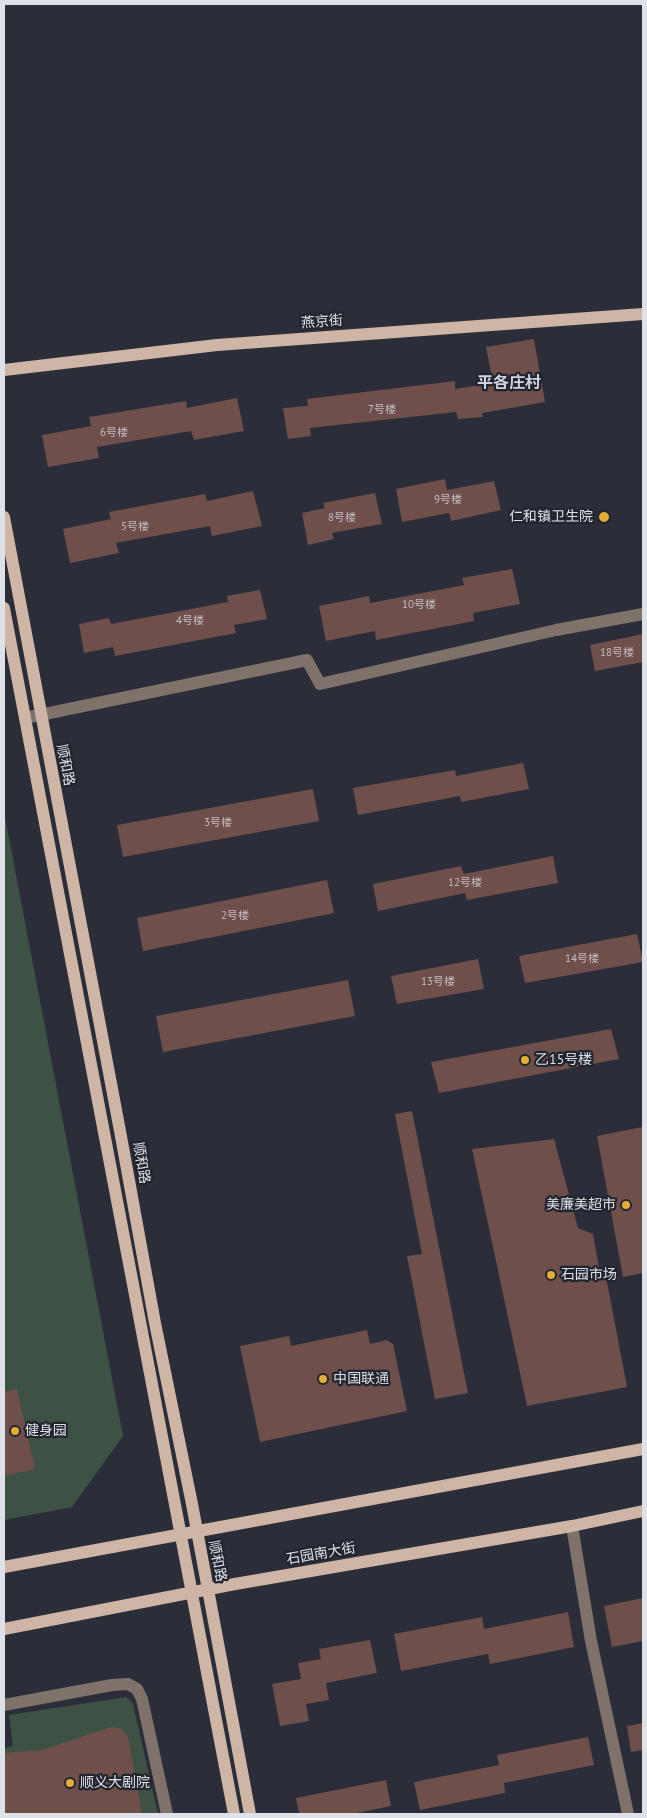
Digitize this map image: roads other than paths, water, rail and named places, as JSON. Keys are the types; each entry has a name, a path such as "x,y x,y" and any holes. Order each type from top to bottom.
{"main road":[{"name":"燕京街","path":"4,370 217,345 643,314"},
{"name":"顺和路","path":"4,517 155,1323 208,1589 250,1814"},
{"path":"4,608 234,1814"},
{"path":"4,1567 643,1449"},
{"name":"石园南大街","path":"4,1629 208,1589 572,1526 643,1511"}],"street":[{"path":"25,718 307,660 320,684 550,631 643,614"},
{"path":"572,1526 591,1641 628,1814"},
{"path":"4,1705 112,1685 128,1684 137,1689 142,1699 167,1814"}],"place":[{"name":"仁和镇卫生院","path":"604,517"},
{"name":"乙15号楼","path":"525,1060"},
{"name":"美廉美超市","path":"626,1205"},
{"name":"石园市场","path":"551,1275"},
{"name":"中国联通","path":"323,1379"},
{"name":"健身园","path":"15,1431"},
{"name":"顺义大剧院","path":"70,1783"}],"district":[{"name":"平各庄村","path":"509,383"}]}
